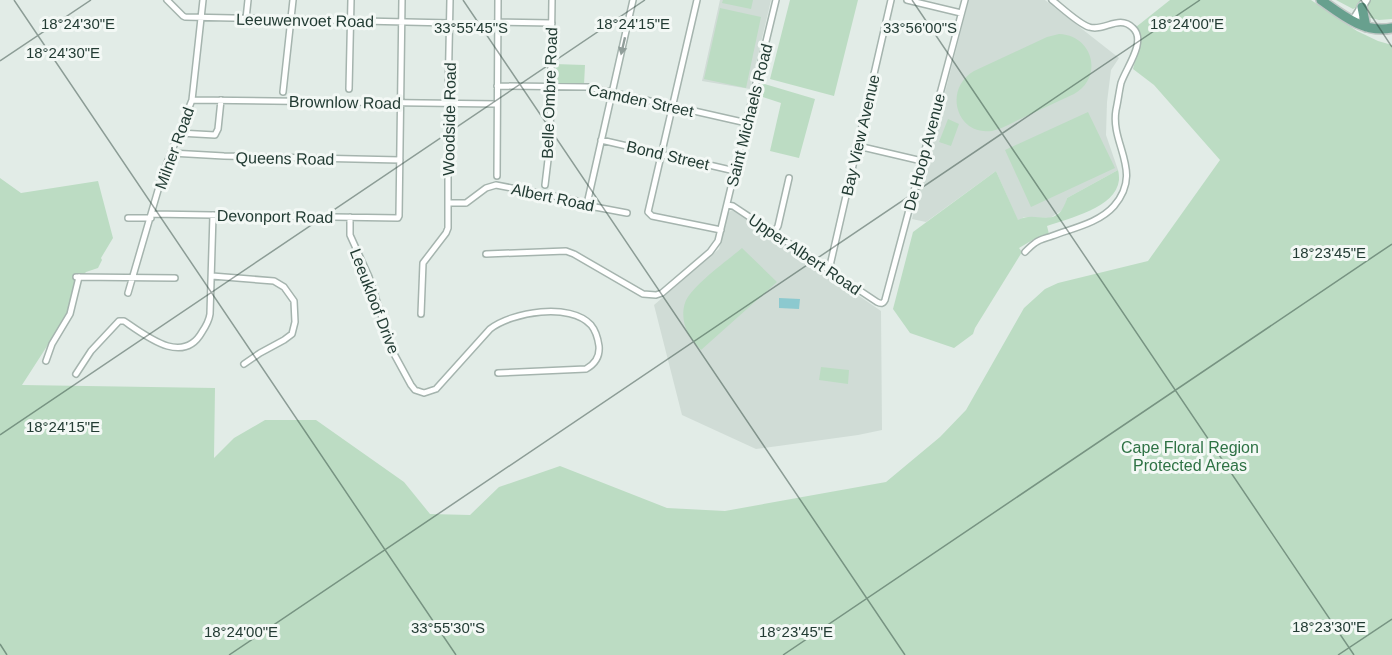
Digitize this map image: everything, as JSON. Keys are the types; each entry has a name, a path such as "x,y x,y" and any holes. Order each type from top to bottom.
{"main road":[{"path":"1321,0 1366,27 1377,30 1392,28"},
{"path":"1364,4 1366,27"}],"street":[{"name":"Leeuwenvoet Road","path":"166,0 183,16 201,18 450,23"},
{"name":"Milner Road","path":"128,293 161,181 192,100 202,0"},
{"path":"246,19 248,0"},
{"path":"283,92 293,0"},
{"path":"349,89 351,0"},
{"path":"400,160 402,0"},
{"name":"Woodside Road","path":"421,314 423,263 447,232 450,0"},
{"path":"497,176 498,0"},
{"name":"Belle Ombre Road","path":"545,185 550,143 552,0"},
{"path":"587,204 633,0"},
{"path":"697,0 648,211 652,216 721,230"},
{"name":"Saint Michaels Road","path":"486,254 566,251 643,294 656,295 662,293 714,249 721,230 776,0"},
{"name":"Bay View Avenue","path":"829,270 891,0"},
{"path":"907,0 961,12"},
{"name":"De Hoop Avenue","path":"883,303 965,0"},
{"path":"1025,252 1038,241 1104,215 1118,201 1124,189 1126,176 1126,162 1115,119 1121,85 1137,47 1137,34 1129,25 1118,22 1096,28 1087,27 1052,0"},
{"path":"1353,21 1364,4"},
{"path":"497,22 552,23"},
{"name":"Camden Street","path":"497,86 588,87 747,123"},
{"name":"Brownlow Road","path":"192,100 497,104"},
{"path":"179,133 215,135 218,129 221,100"},
{"name":"Bond Street","path":"601,140 735,171"},
{"path":"858,146 922,161"},
{"name":"Queens Road","path":"171,153 400,160"},
{"name":"Devonport Road","path":"128,218 213,215 398,218 400,160"},
{"path":"774,233 778,226 789,178"},
{"name":"Albert Road","path":"448,203 466,203 486,188 496,185 627,213"},
{"name":"Upper Albert Road","path":"727,205 774,233 877,302 883,303"},
{"path":"76,374 91,351 121,320 158,343 181,348 189,347 198,340 210,318 213,215"},
{"name":"Leeukloof Drive","path":"350,217 350,235 369,277 390,346 411,385 418,392 424,393 436,389 490,329 516,316 554,312 577,316 592,326 597,338 599,353 590,367 583,370 498,373"},
{"path":"212,276 274,281 284,287 294,301 295,322 292,334 244,364"},
{"path":"46,361 52,344 70,314 77,277 176,278"}],"shaded area":[{"path":"720,0 771,0 750,89 702,81"},
{"path":"969,0 1045,0 1119,58 1111,70 1106,135 1118,170 1067,198 1064,209 1050,218 1024,217 1018,221 996,171 926,222 912,219"},
{"path":"732,210 881,311 882,430 756,449 682,415 654,305 719,249 728,213"}],"green space":[{"path":"723,0 753,0 751,9 722,3"},
{"path":"790,0 858,0 834,96 770,79"},
{"name":"Cape Floral Region Protected Areas","path":"1170,0 1311,0 1357,31 1392,45 1392,655 0,655 0,178 21,193 98,181 113,238 98,268 86,272 77,282 71,309 22,385 215,388 214,458 234,438 265,420 316,420 404,482 430,514 470,515 499,487 560,466 667,508 725,511 886,482 940,437 966,410 1024,308 1045,289 1058,283 1148,261 1220,160 1154,85 1133,69 1140,43 1136,27"},
{"path":"1336,0 1362,0 1353,9"},
{"path":"1369,0 1392,0 1392,19 1379,20 1367,17 1365,11"},
{"path":"720,8 761,17 746,88 704,79"},
{"path":"1059,34 1071,36 1087,49 1091,68 1089,78 1083,87 1074,94 992,131 980,131 962,119 957,99 964,79 974,71 1047,37"},
{"path":"554,64 585,65 584,85 558,84 554,78"},
{"path":"761,83 815,99 799,158 770,151 781,103 757,95"},
{"path":"1088,112 1115,168 1031,207 1005,150"},
{"path":"948,119 959,124 951,146 939,142"},
{"path":"1118,170 1119,180 1110,198 1101,205 1079,215 1047,226 1049,234 1036,238 1019,248 1022,252 973,334 954,348 910,333 893,309 913,232 996,171 1018,220 1025,217 1046,218 1058,214 1067,198"},
{"path":"742,248 777,282 701,350 691,339 686,328 683,313 685,303 694,289"},
{"path":"821,367 849,370 848,384 819,380"}],"water":[{"path":"779,298 800,299 799,309 779,308"}]}
